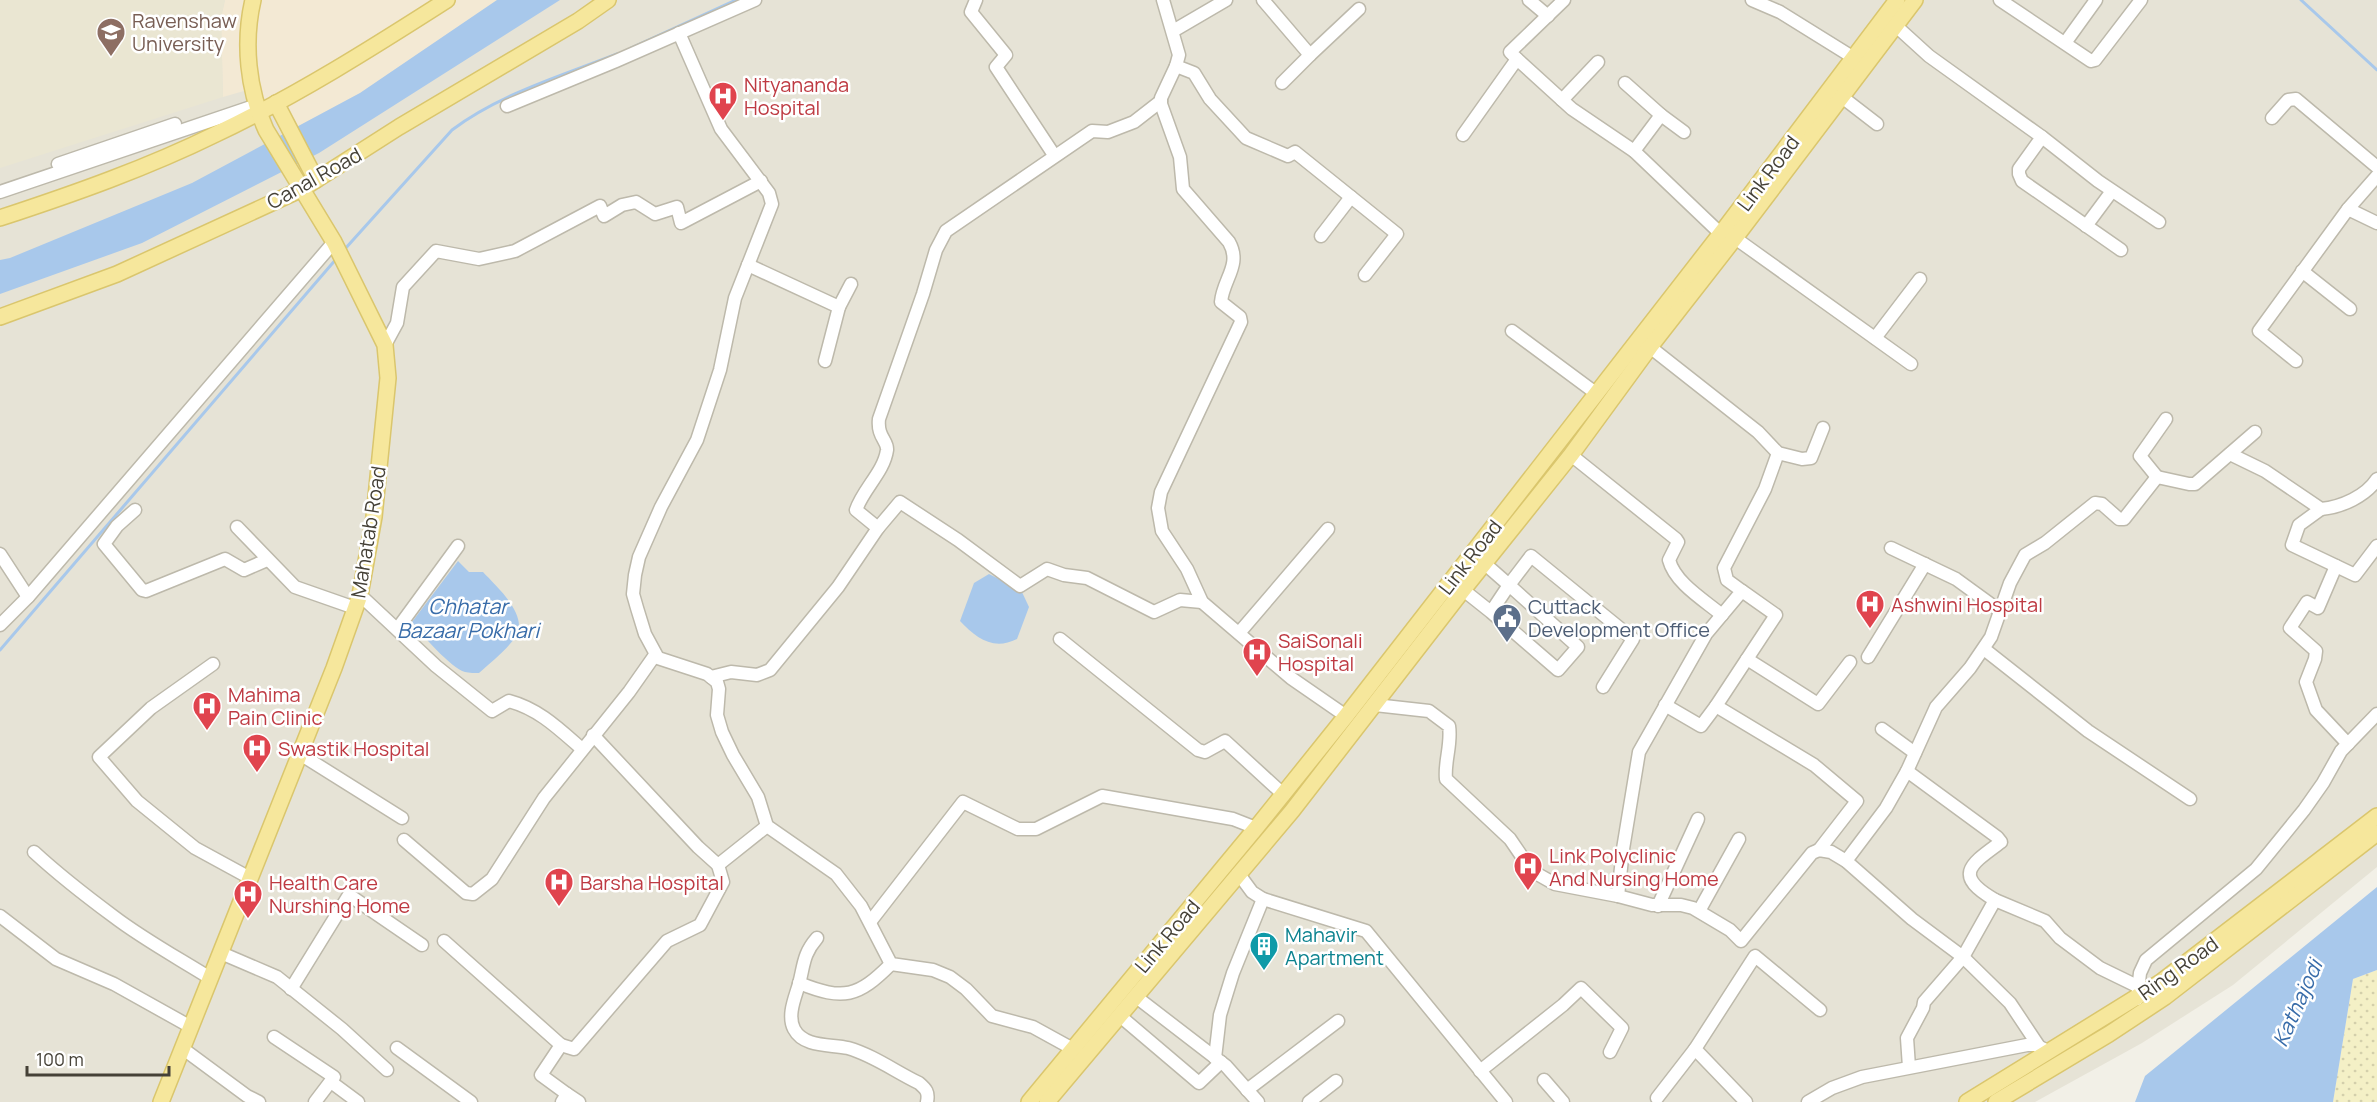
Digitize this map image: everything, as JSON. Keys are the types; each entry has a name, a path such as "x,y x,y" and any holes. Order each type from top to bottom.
{"main road":[{"name":"Mahatab Road","path":"161,1102 300,754 358,601 374,517 388,378 385,345 337,250 266,130 257,105 248,53 248,21 253,0"},
{"path":"0,218 53,201 214,135 257,105 276,103 447,0"},
{"name":"Canal Road","path":"0,317 117,274 300,185 316,180 399,127 578,21 608,0"},
{"name":"Link Road","path":"1047,1102 1120,1016 1240,863 1257,828 1346,717 1457,586 1484,563 1571,455 1897,0"},
{"name":"Link Road","path":"1029,1102 1073,1049 1240,863 1292,811 1375,705 1457,586 1597,394 1842,97 1915,0"},
{"path":"276,103 316,180"},
{"name":"Ring Road","path":"1967,1102 2050,1054 2222,937 2377,816"},
{"name":"Ring Road","path":"1996,1102 2050,1054 2109,1034 2165,997 2377,833"}],"street":[{"path":"507,106 755,0"},
{"path":"976,0 971,12 1006,55 996,67 1054,155"},
{"path":"878,528 856,510 887,451 887,446 879,433 879,419 940,240 945,231 1092,131 1108,132 1134,122 1161,101 1179,55 1163,0"},
{"path":"1173,31 1226,0"},
{"path":"1263,0 1310,55"},
{"path":"1529,0 1548,16"},
{"path":"1564,0 1510,52 1562,100 1634,151 1728,236 1911,364"},
{"path":"1752,0 1780,12 1854,58"},
{"path":"2000,0 2089,61 2095,60 2141,0"},
{"path":"2065,43 2096,0"},
{"path":"1282,83 1359,9"},
{"path":"1896,26 1929,56 2042,137 2112,191 2159,222"},
{"path":"679,33 722,129 771,197 772,204 735,298 720,370 697,440 661,507 639,557 633,594 655,655 707,674 717,682 719,689 717,716 722,732 758,797 767,826 836,874 861,906 891,964"},
{"path":"1463,135 1517,59"},
{"path":"1562,100 1598,62"},
{"path":"1176,66 1194,72 1210,99 1246,138 1288,156 1295,152 1397,234 1365,275"},
{"path":"1625,83 1684,132"},
{"path":"1842,97 1877,124"},
{"path":"2272,118 2288,100 2296,99 2377,167"},
{"path":"1161,101 1180,157 1183,189 1229,242 1234,251 1234,265 1222,291 1221,302 1240,317 1241,322 1158,501 1162,531 1187,569 1202,602 1291,678 1346,717"},
{"path":"0,184 117,142 257,105"},
{"path":"0,192 257,105"},
{"path":"1634,151 1661,115"},
{"path":"2042,137 2019,169 2022,181 2121,250"},
{"path":"2296,361 2259,331 2349,209 2377,176"},
{"path":"385,345 397,323 403,287 436,251 479,259 515,251 600,206 604,216 622,205 636,202 655,214 677,207 681,223 760,181"},
{"path":"2086,226 2112,191"},
{"path":"1321,236 1351,197"},
{"path":"2349,209 2377,223"},
{"path":"0,625 28,597 103,509 337,250"},
{"path":"748,265 839,307"},
{"path":"2302,271 2350,309"},
{"path":"1875,338 1920,279"},
{"path":"825,361 839,307 851,284"},
{"path":"1512,331 1597,394"},
{"path":"1650,347 1758,432 1778,453 1802,459 1811,458 1823,428"},
{"path":"2166,418 2140,456 2157,477 2189,484 2195,484 2255,432"},
{"path":"1665,705 1701,726 1776,615 1727,580 1724,568 1765,489 1778,453"},
{"path":"2230,454 2265,471 2321,509"},
{"path":"1571,455 1676,539 1678,542 1669,560 1677,577 1722,615"},
{"path":"1846,861 1886,808 1907,771 1936,707 1984,649 1991,637 2010,583 2025,555 2045,543 2095,503 2102,504 2119,519 2124,519 2157,477"},
{"path":"2377,479 2373,492 2333,507 2321,509 2299,525 2292,545 2355,575 2377,546"},
{"path":"711,677 731,672 757,675 771,670 838,587 878,528 900,502 1020,586 1047,569 1064,575 1087,578 1154,612 1180,600 1202,602"},
{"path":"103,509 117,526"},
{"path":"135,510 117,526 104,544 136,584 146,591 225,558 244,570 267,560"},
{"path":"237,527 295,587 358,601 398,628 436,666 492,711 509,701 526,705 582,749"},
{"path":"1239,633 1328,529"},
{"path":"398,628 458,546"},
{"path":"1891,548 1956,579 2000,611"},
{"path":"0,554 28,597"},
{"path":"1491,612 1531,556 1633,639 1603,687"},
{"path":"1457,586 1558,670 1578,647 1484,563"},
{"path":"1868,657 1925,564"},
{"path":"2337,566 2318,608 2307,602 2290,628 2316,651 2306,682 2316,710 2348,744"},
{"path":"1618,896 1624,839 1639,752 1706,634 1742,591"},
{"path":"1060,639 1198,750 1205,752 1225,741 1284,795"},
{"path":"1984,649 2088,731 2190,799"},
{"path":"404,840 466,893 473,894 492,879 532,816 655,655"},
{"path":"1747,659 1818,704 1850,662"},
{"path":"213,664 151,708 99,757 137,801 195,848 250,878"},
{"path":"1375,705 1429,711 1449,726 1451,739 1446,779 1510,838 1527,864 1539,875 1555,884 1658,906 1681,905 1699,911 1730,930 1755,956 1820,1010"},
{"path":"1716,706 1814,765 1857,801 1819,850 1807,858 1741,941"},
{"path":"1907,771 2001,842 1972,865 1969,876 1974,886 1995,900 2045,921 2060,938 2138,993 2140,974 2146,960 2256,869 2304,810 2323,783 2341,750 2376,719"},
{"path":"1882,729 1915,753"},
{"path":"444,941 561,1045 574,1049 667,941 700,925 723,882 718,865 698,847 593,735"},
{"path":"300,754 402,818"},
{"path":"870,922 963,802 1018,829 1036,829 1102,796 1233,819 1257,828"},
{"path":"1658,906 1698,819"},
{"path":"718,865 767,826"},
{"path":"1699,911 1740,839"},
{"path":"1819,850 1831,852 1846,861 1912,919 1963,957 2010,1004 2050,1054"},
{"path":"34,852 69,883 114,917 210,978"},
{"path":"1240,863 1252,892 1263,898 1366,931 1506,1102"},
{"path":"291,989 350,895 422,945"},
{"path":"1120,1016 1199,1083 1218,1060 1220,1015 1233,973 1263,898"},
{"path":"1909,1067 1907,1038 1924,1002 1963,957 1995,900"},
{"path":"0,916 56,960 114,984 191,1027"},
{"path":"818,938 809,947 801,965 791,1013 793,1028 800,1037 812,1043 848,1048 871,1058 926,1089 929,1094 927,1102"},
{"path":"221,953 277,977 342,1029 387,1070"},
{"path":"1657,1098 1695,1048 1755,956"},
{"path":"891,964 933,970 950,977 966,989 992,1016 1033,1027 1073,1049"},
{"path":"799,982 831,993 858,992 871,985 891,964"},
{"path":"1480,1071 1581,988 1622,1028 1610,1052"},
{"path":"1135,996 1218,1060 1258,1102"},
{"path":"1248,1090 1338,1021"},
{"path":"274,1037 334,1077 315,1102"},
{"path":"561,1045 541,1075 565,1098 579,1102"},
{"path":"1808,1102 1832,1088 1862,1077 1909,1067 2027,1045 2050,1054"},
{"path":"182,1048 247,1096 259,1102"},
{"path":"397,1048 471,1102"},
{"path":"1695,1048 1746,1102"},
{"path":"1544,1080 1563,1102"},
{"path":"1309,1102 1336,1081"},
{"path":"331,1082 358,1102"}],"shaded area":[{"path":"0,0 2377,0 2377,867 2233,985 2142,1043 2035,1102 0,1102"},
{"name":"Ravenshaw University","path":"0,0 225,0 221,18 223,97 0,168"},
{"path":"225,0 497,0 360,93 282,135 258,87 223,97 221,18"}],"sand":[{"path":"2377,970 2377,1102 2333,1102 2353,979"}],"water":[{"path":"497,0 560,0 319,153 142,243 0,294 0,260 10,258 192,183 360,93"},
{"name":"Chhatar Bazaar Pokhari","path":"458,561 469,572 483,572 509,601 518,619 519,628 516,636 499,656 479,673 465,672 444,658 412,622"},
{"path":"989,574 1021,590 1029,607 1017,639 1000,644 986,641 972,633 960,621 974,583"},
{"name":"Kathajodi","path":"2377,887 2377,970 2353,979 2333,1102 2135,1102 2145,1076"}],"waterway":[{"path":"631,48 736,0"},
{"path":"2301,0 2377,70"},
{"path":"344,250 452,130 490,106 511,96 617,54"},
{"path":"0,650 337,258"}],"place":[{"name":"Ravenshaw University","path":"111,58"},
{"name":"Nityananda Hospital","path":"723,122"},
{"name":"Ashwini Hospital","path":"1870,630"},
{"name":"Cuttack Development Office","path":"1507,644"},
{"name":"SaiSonali Hospital","path":"1257,678"},
{"name":"Mahima Pain Clinic","path":"207,732"},
{"name":"Swastik Hospital","path":"257,774"},
{"name":"Link Polyclinic And Nursing Home","path":"1528,892"},
{"name":"Barsha Hospital","path":"559,908"},
{"name":"Health Care Nurshing Home","path":"248,920"},
{"name":"Mahavir Apartment","path":"1264,972"}]}
